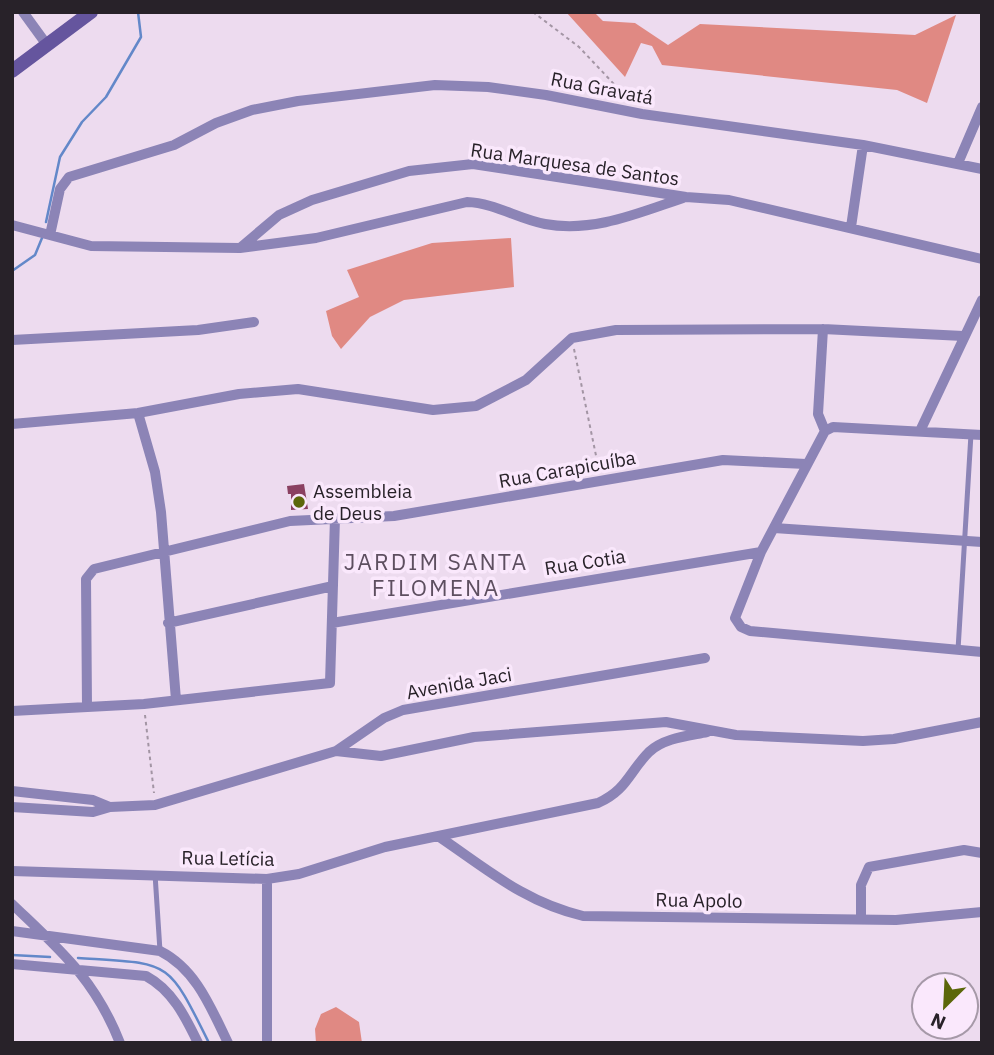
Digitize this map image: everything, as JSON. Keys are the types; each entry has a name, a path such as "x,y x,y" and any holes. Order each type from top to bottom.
{"main road":[{"path":"12,71 91,12"}],"street":[{"path":"23,12 47,45"},
{"name":"Rua Gravatá","path":"50,235 60,189 69,177 162,149 216,123 252,110 298,101 435,85 488,87 546,94 642,114 863,145 982,169"},
{"path":"958,163 982,107"},
{"path":"851,227 863,145"},
{"name":"Rua Marquesa de Santos","path":"240,248 292,207 409,171 445,166 494,166 685,197 729,201 982,259"},
{"path":"12,225 91,246 240,248 316,238 467,202 479,202 544,224 579,227 612,221 685,197"},
{"path":"920,431 982,300"},
{"path":"12,340 198,330 254,322"},
{"path":"12,424 138,413 239,394 298,389 433,410 476,406 526,380 572,338 616,330 823,329 963,336"},
{"path":"823,329 818,414 825,431"},
{"path":"138,413 155,472 176,700"},
{"path":"976,435 833,427 825,431 761,552 736,612 737,622 750,631 982,652"},
{"name":"Rua Carapicuíba","path":"87,707 86,579 94,569 290,521 394,516 723,460 806,464"},
{"path":"12,711 144,704 330,682 335,518"},
{"path":"774,528 982,542"},
{"name":"Rua Cotia","path":"332,623 761,552"},
{"path":"169,623 332,586"},
{"name":"Avenida Jaci","path":"12,807 93,811 155,804 336,751 384,718 403,710 705,659"},
{"path":"336,751 381,756 474,737 666,722 681,723 707,732 863,741 894,739 982,722"},
{"name":"Rua Letícia","path":"12,871 267,879 299,874 385,847 598,803 622,788 649,752 670,741 707,732"},
{"name":"Avenida Jaci","path":"12,791 93,800 110,807"},
{"name":"Rua Apolo","path":"438,836 521,893 549,908 583,916 897,920 982,912"},
{"path":"861,920 861,885 869,867 964,850 982,853"},
{"path":"267,879 267,1043"},
{"path":"12,904 82,972 97,993 120,1043"},
{"path":"12,931 160,951 182,965 193,979 228,1043"},
{"path":"12,964 146,976 160,984 174,1000 198,1043"}],"lane":[{"path":"958,650 965,541 976,435"},
{"path":"155,874 160,951"}],"path":[{"path":"533,12 579,47 642,114"},
{"path":"572,338 601,482"},
{"path":"144,704 155,804"}],"shaded area":[{"path":"566,12 594,12 603,21 635,23 668,45 700,24 915,35 956,15 927,103 897,90 662,65 652,46 641,43 625,77"},
{"path":"511,238 514,287 404,300 370,317 341,349 332,336 326,311 359,297 347,270 432,243"},
{"path":"336,1007 359,1022 362,1043 316,1043 315,1029 321,1014"}],"building":[{"name":"Assembleia de Deus","path":"304,484 308,509 291,510 291,494 288,494 287,486"}],"waterway":[{"path":"46,222 60,157 82,122 106,97 141,37 138,12"},
{"path":"12,271 35,255 42,238"},
{"path":"12,955 50,957"},
{"path":"78,958 132,962 163,971 174,980 184,995 209,1043"}],"place":[{"name":"Assembleia de Deus","path":"299,502"}],"district":[{"name":"JARDIM SANTA FILOMENA","path":"436,575"}]}
